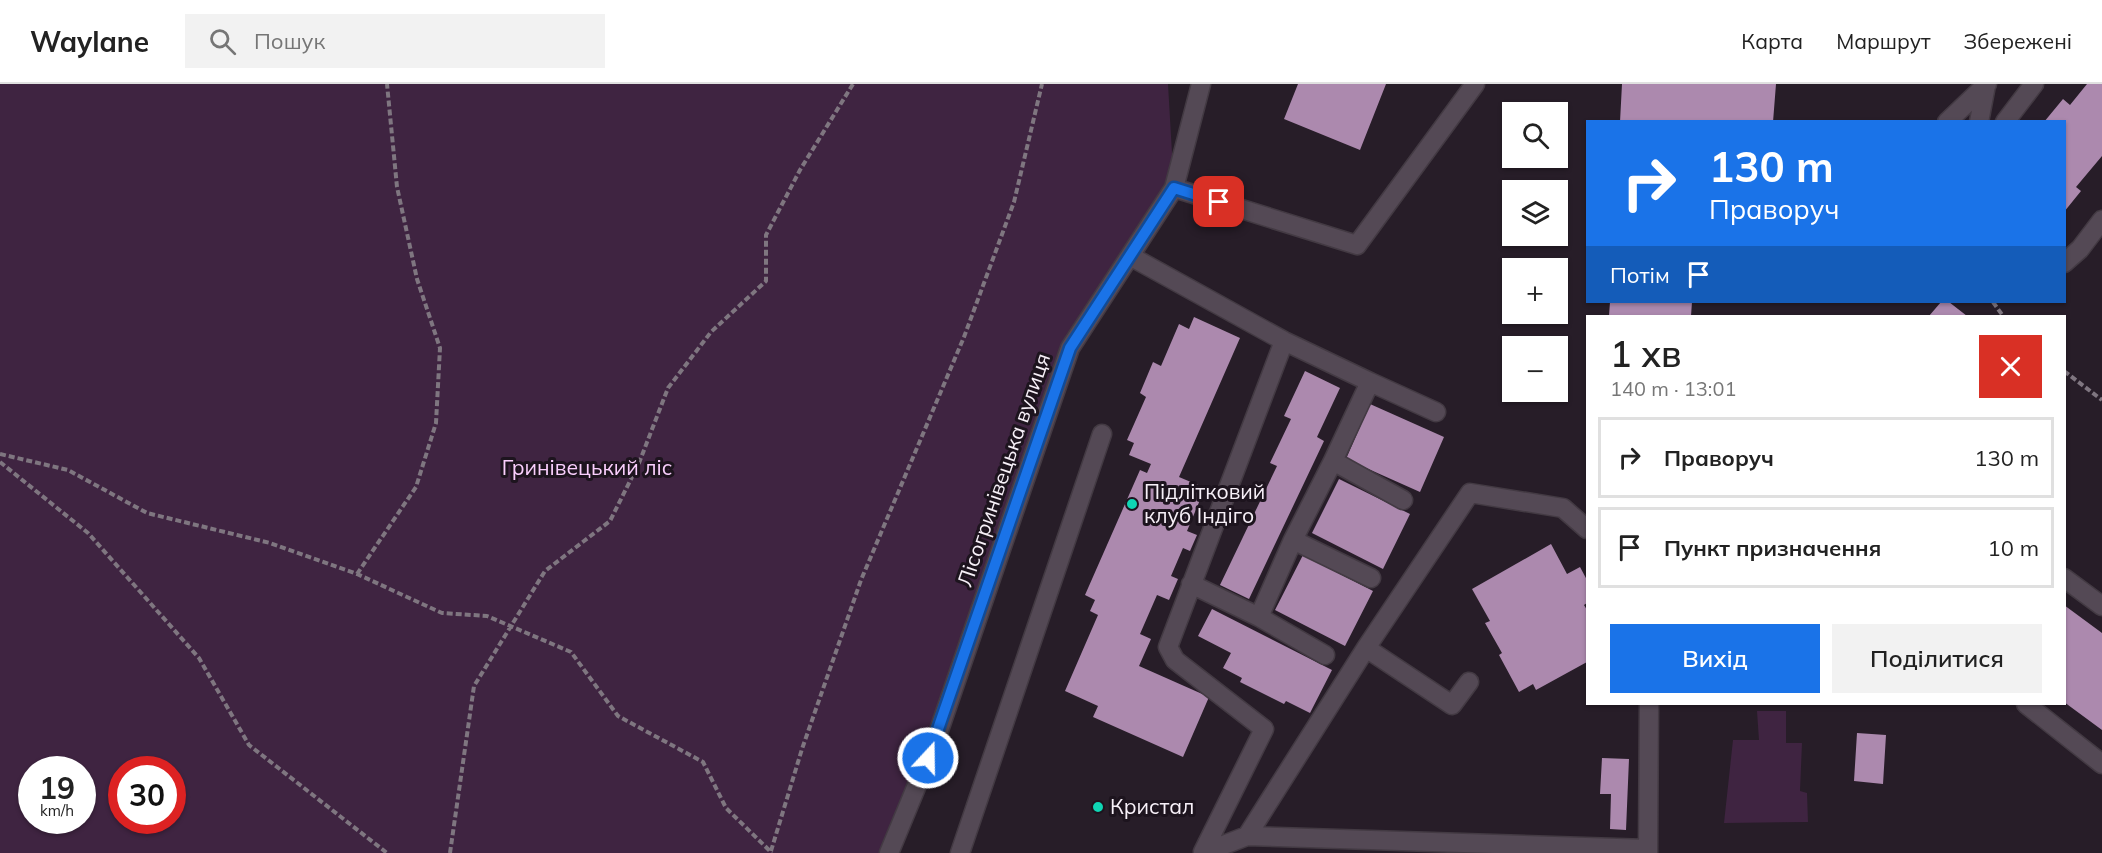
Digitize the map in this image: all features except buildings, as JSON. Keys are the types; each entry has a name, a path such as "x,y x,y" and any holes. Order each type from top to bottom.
{"street":[{"name":"Лісогринівецька вулиця","path":"889,853 936,739 1070,348 1174,188 1201,84"},
{"path":"1174,188 1357,245 1475,84"},
{"path":"2007,120 2034,84"},
{"path":"1949,120 1986,85"},
{"path":"1979,120 1986,85"},
{"path":"2066,261 2080,249 2102,220"},
{"path":"1130,256 1284,341 1436,412"},
{"path":"1203,853 1264,729 1175,660 1168,647 1284,341"},
{"path":"1258,617 1370,382"},
{"path":"960,853 1102,434"},
{"path":"1333,461 1402,500"},
{"path":"1247,836 1366,648 1470,493 1563,508 1586,528"},
{"path":"1293,540 1371,578"},
{"path":"2066,579 2102,606"},
{"path":"1191,584 1258,617 1325,656"},
{"path":"1366,648 1452,705 1469,682"},
{"path":"1203,853 1247,836 1648,851 1649,705"},
{"path":"2027,705 2102,764"}],"path":[{"path":"357,574 416,487 436,423 440,348 417,279 397,187 387,84"},
{"path":"450,853 474,686 545,570 610,521 639,463 668,388 711,332 766,281 766,235 800,170 853,84"},
{"path":"0,454 68,470 147,513 270,543 357,574 442,613 487,616 571,652 618,716 703,762 726,808 771,853 802,749 861,580 960,347 1014,202 1042,84"},
{"path":"2066,373 2102,400"},
{"path":"0,462 88,533 199,658 249,745 387,853"}],"green space":[{"name":"Гринівецький ліс","path":"0,84 1168,84 1174,188 1070,348 889,853 0,853"},
{"path":"1757,711 1786,711 1786,743 1802,743 1800,791 1807,793 1808,822 1724,823 1733,740 1759,740"}],"place":[{"name":"Підлітковий клуб Індіго","path":"1132,504"},
{"name":"Кристал","path":"1098,807"}],"route":[{"path":"928,758 1070,348 1174,188 1219,202"}]}
